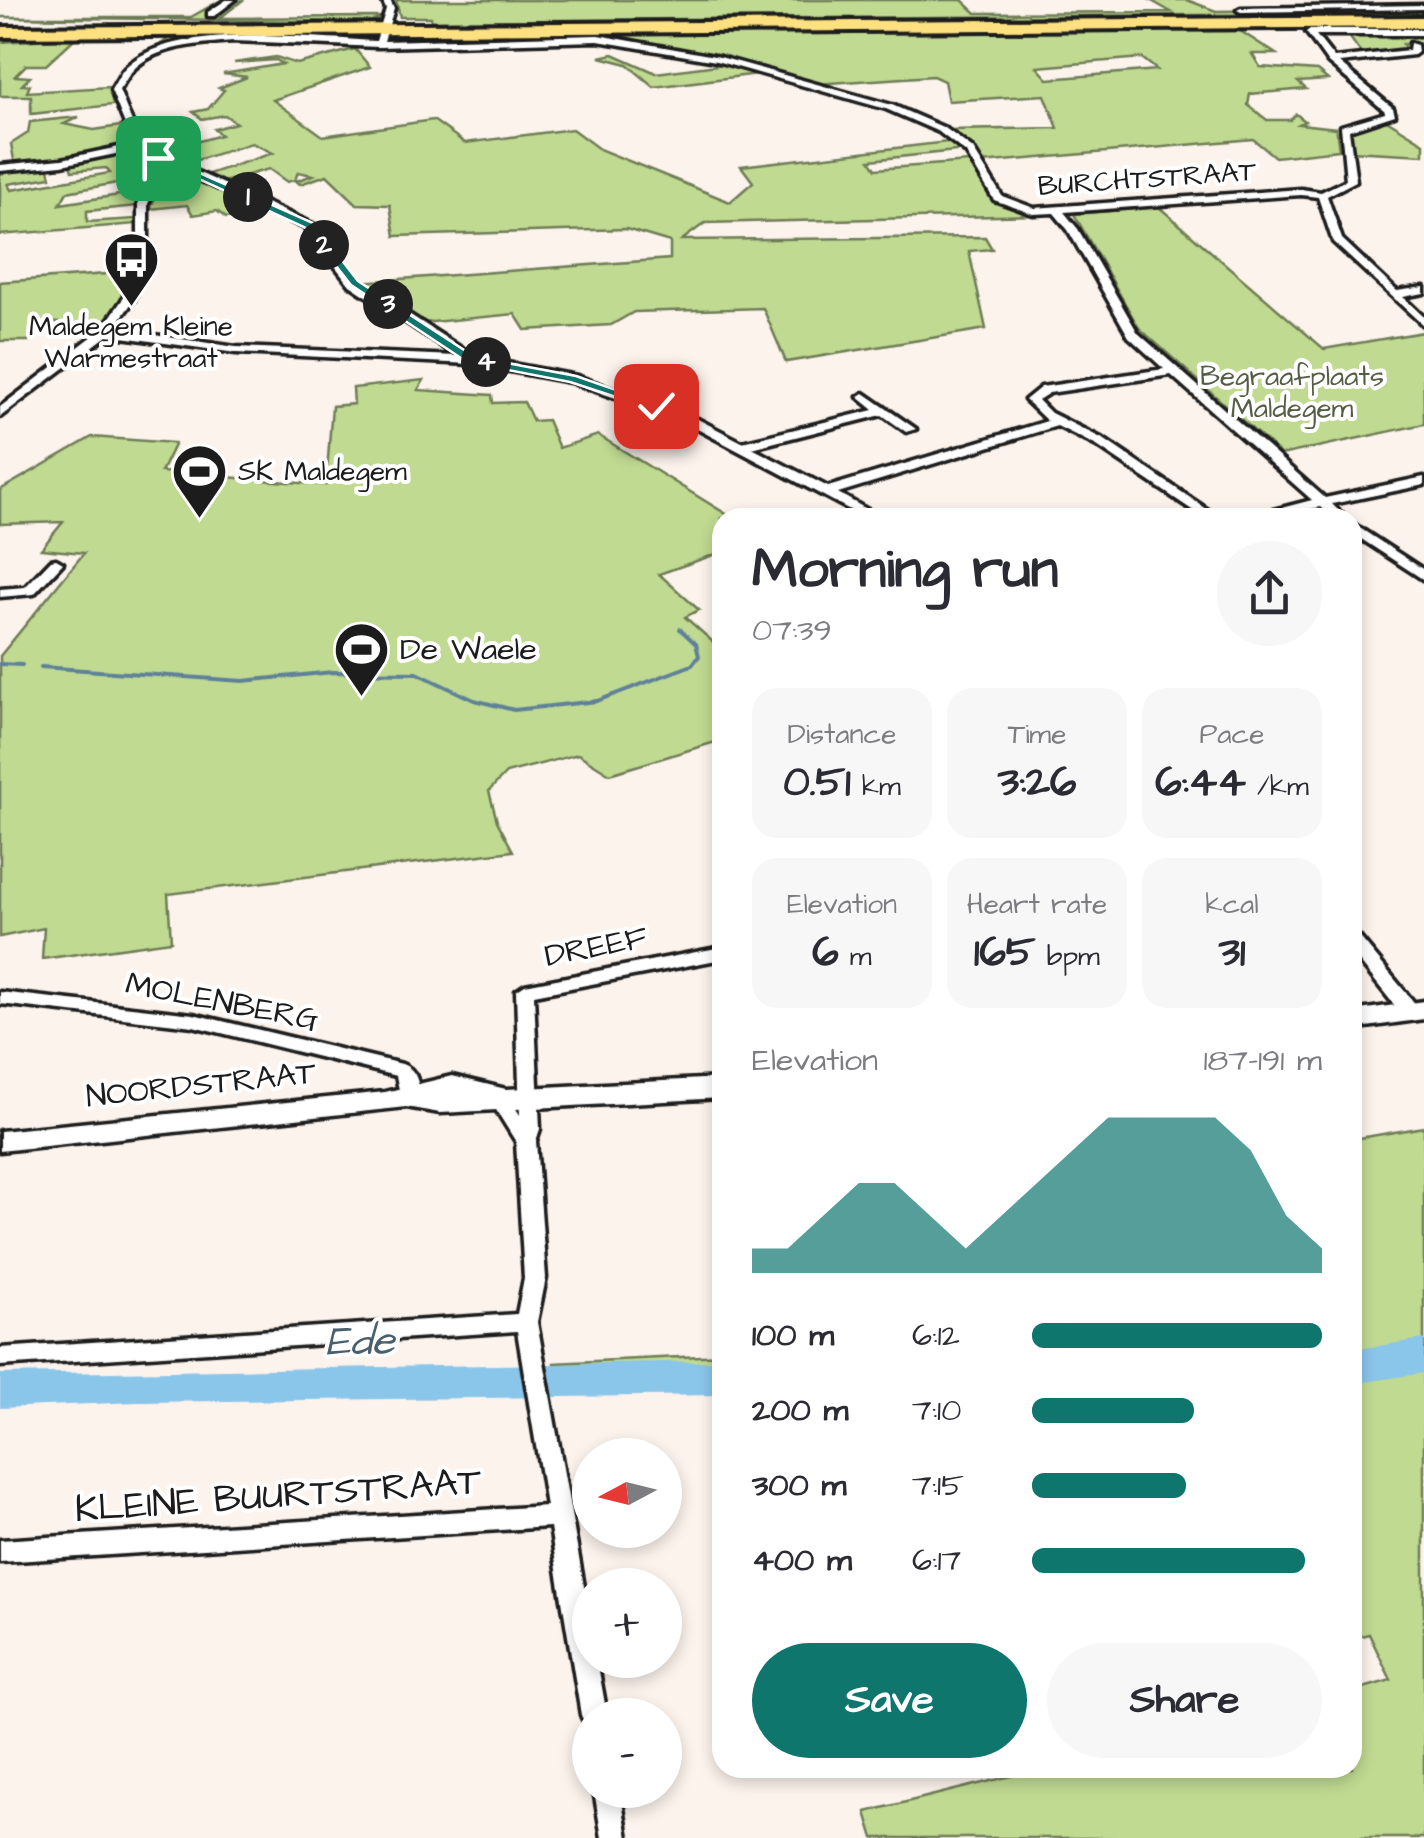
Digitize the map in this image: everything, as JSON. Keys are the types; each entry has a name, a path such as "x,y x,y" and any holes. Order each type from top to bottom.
{"highway":[{"path":"0,26 382,32 1424,20"},
{"path":"0,26 382,32"},
{"path":"0,40 196,31"}],"street":[{"path":"211,14 231,0"},
{"path":"382,32 390,5 386,0"},
{"path":"1241,10 1292,5 1424,7"},
{"name":"BURCHTSTRAAT","path":"140,146 114,90 125,73 153,52 210,41 382,32 598,38 717,59 890,107 942,130 970,150 998,198 1024,209 1059,212 1290,192 1322,196"},
{"path":"1424,32 1310,32 1331,61 1390,114 1344,128 1351,180 1322,196 1337,240 1424,323"},
{"path":"1331,61 1414,52 1413,44"},
{"path":"0,168 62,162 140,146 309,226 354,283 471,360"},
{"path":"0,413 106,331 136,284 143,260 143,204 163,160"},
{"path":"1059,212 1073,229 1133,335 1329,508"},
{"path":"1396,294 1424,290"},
{"path":"106,331 236,350 471,360 602,388 688,419 857,508"},
{"path":"1172,371 1045,390 1032,396 1034,406 1057,422 1101,443 1199,508"},
{"path":"864,397 910,429"},
{"path":"743,446 884,411"},
{"path":"826,492 1057,422"},
{"path":"1294,508 1424,482"},
{"path":"1362,535 1423,575"},
{"path":"0,593 28,591 56,563"},
{"path":"1362,950 1417,1011"},
{"name":"DREEF","path":"526,1096 524,991 712,954"},
{"name":"MOLENBERG","path":"0,998 192,1020 402,1072 408,1079 410,1098"},
{"path":"1362,1019 1417,1011"},
{"name":"NOORDSTRAAT","path":"0,1141 410,1098 440,1103 712,1088"},
{"path":"526,1096 536,1278 526,1322 591,1698"},
{"path":"498,1097 526,1141"},
{"path":"0,1356 526,1322"},
{"name":"KLEINE BUURTSTRAAT","path":"0,1551 561,1516"},
{"path":"610,1808 615,1838"}],"green space":[{"path":"221,0 243,0 220,18 384,17 369,22 0,17 191,17"},
{"path":"396,0 962,0 976,13 1171,12 1150,0 1187,0 1216,11 1424,8 1424,13 431,21 431,17 400,17"},
{"path":"1234,27 1276,54 1252,54 1260,67 1317,71 1328,80 1298,82 1306,89 1250,94 1248,105 1267,120 1290,120 1296,114 1305,121 1299,124 1336,128 1339,150 1275,157 1253,139 982,163 976,150 952,130 1058,128 1045,95 948,101 944,81 933,76 815,84 614,36 396,40 397,34","holes":["1142,58 1157,70 1048,79 1037,67"]},
{"path":"1346,32 1424,33 1424,45 1403,44 1407,51 1363,56"},
{"path":"376,34 376,38 360,40 224,39 152,50 171,37 74,39 46,65 26,65 15,76 30,77 22,85 30,85 27,92 109,87 113,105 31,114 31,96 0,96 0,42 103,36"},
{"path":"355,49 370,67 273,100 323,136 433,120 465,143 572,129 599,149 730,202 753,182 741,166 956,141 965,150 870,160 876,169 969,162 996,201 1041,215 705,223 682,240 985,237 992,249 969,251 986,329 786,362 763,308 634,312 611,325 525,330 515,314 422,323 360,282 670,259 670,242 626,229 395,236 390,205 357,204 327,175 300,184 296,181 313,175 298,172 295,180 287,182 269,169 223,182 205,175 273,153 252,143 181,165 139,138 186,136 196,142 221,135 214,129 236,123 225,115 202,119 193,112 208,109 224,90 219,88 247,77 223,74 283,64 276,60 234,63 276,57 297,64"},
{"path":"613,54 656,73 725,64 758,74 654,87 627,64 600,57"},
{"path":"79,117 64,124 94,130 121,126 127,146 15,165 11,144 28,133 30,122"},
{"path":"1385,119 1424,143 1424,155 1350,151 1348,128"},
{"path":"134,150 155,161 151,177 67,192 60,204 146,191 137,206 87,211 87,222 135,219 137,224 0,235 0,169 48,165 51,177 8,184 11,190 110,173 106,168 72,171 69,162"},
{"path":"173,172 274,211 226,218 217,211 193,215 187,205 150,209 165,175"},
{"name":"Begraafplaats Maldegem","path":"1159,207 1324,349 1423,332 1424,424 1281,455 1139,328 1074,214"},
{"path":"134,272 123,298 99,327 49,322 28,341 0,341 0,282"},
{"name":"De Waele","path":"424,380 418,390 492,395 493,403 524,402 533,421 547,420 559,448 598,435 716,508 712,508 712,555 659,574 699,610 685,617 712,641 712,743 610,774 578,754 506,773 489,791 497,821 513,851 168,894 171,941 42,959 44,928 0,937 0,656 84,553 41,549 63,522 0,524 0,490 92,437 175,443 161,472 326,485 332,406 354,404 353,388"},
{"path":"1424,1127 1424,1838 874,1838 866,1812 1003,1778 1362,1778 1362,1688 1391,1680 1369,1634 1362,1636 1362,1137"},
{"path":"712,1355 712,1386 554,1381 554,1363"}],"waterway":[{"path":"41,667 243,681 333,672 417,673 474,700 514,710 597,701 692,665 699,656 696,644 680,629"},
{"path":"0,664 22,665"},
{"name":"Ede","path":"1362,1365 1424,1356"},
{"name":"Ede","path":"0,1391 137,1385 712,1378"}],"place":[{"name":"Maldegem Kleine Warmestraat","path":"131,309"},
{"name":"SK Maldegem","path":"199,520"},
{"name":"De Waele","path":"361,698"}],"route":[{"path":"158,158 309,226 354,283 471,360 572,379 656,406"}]}
